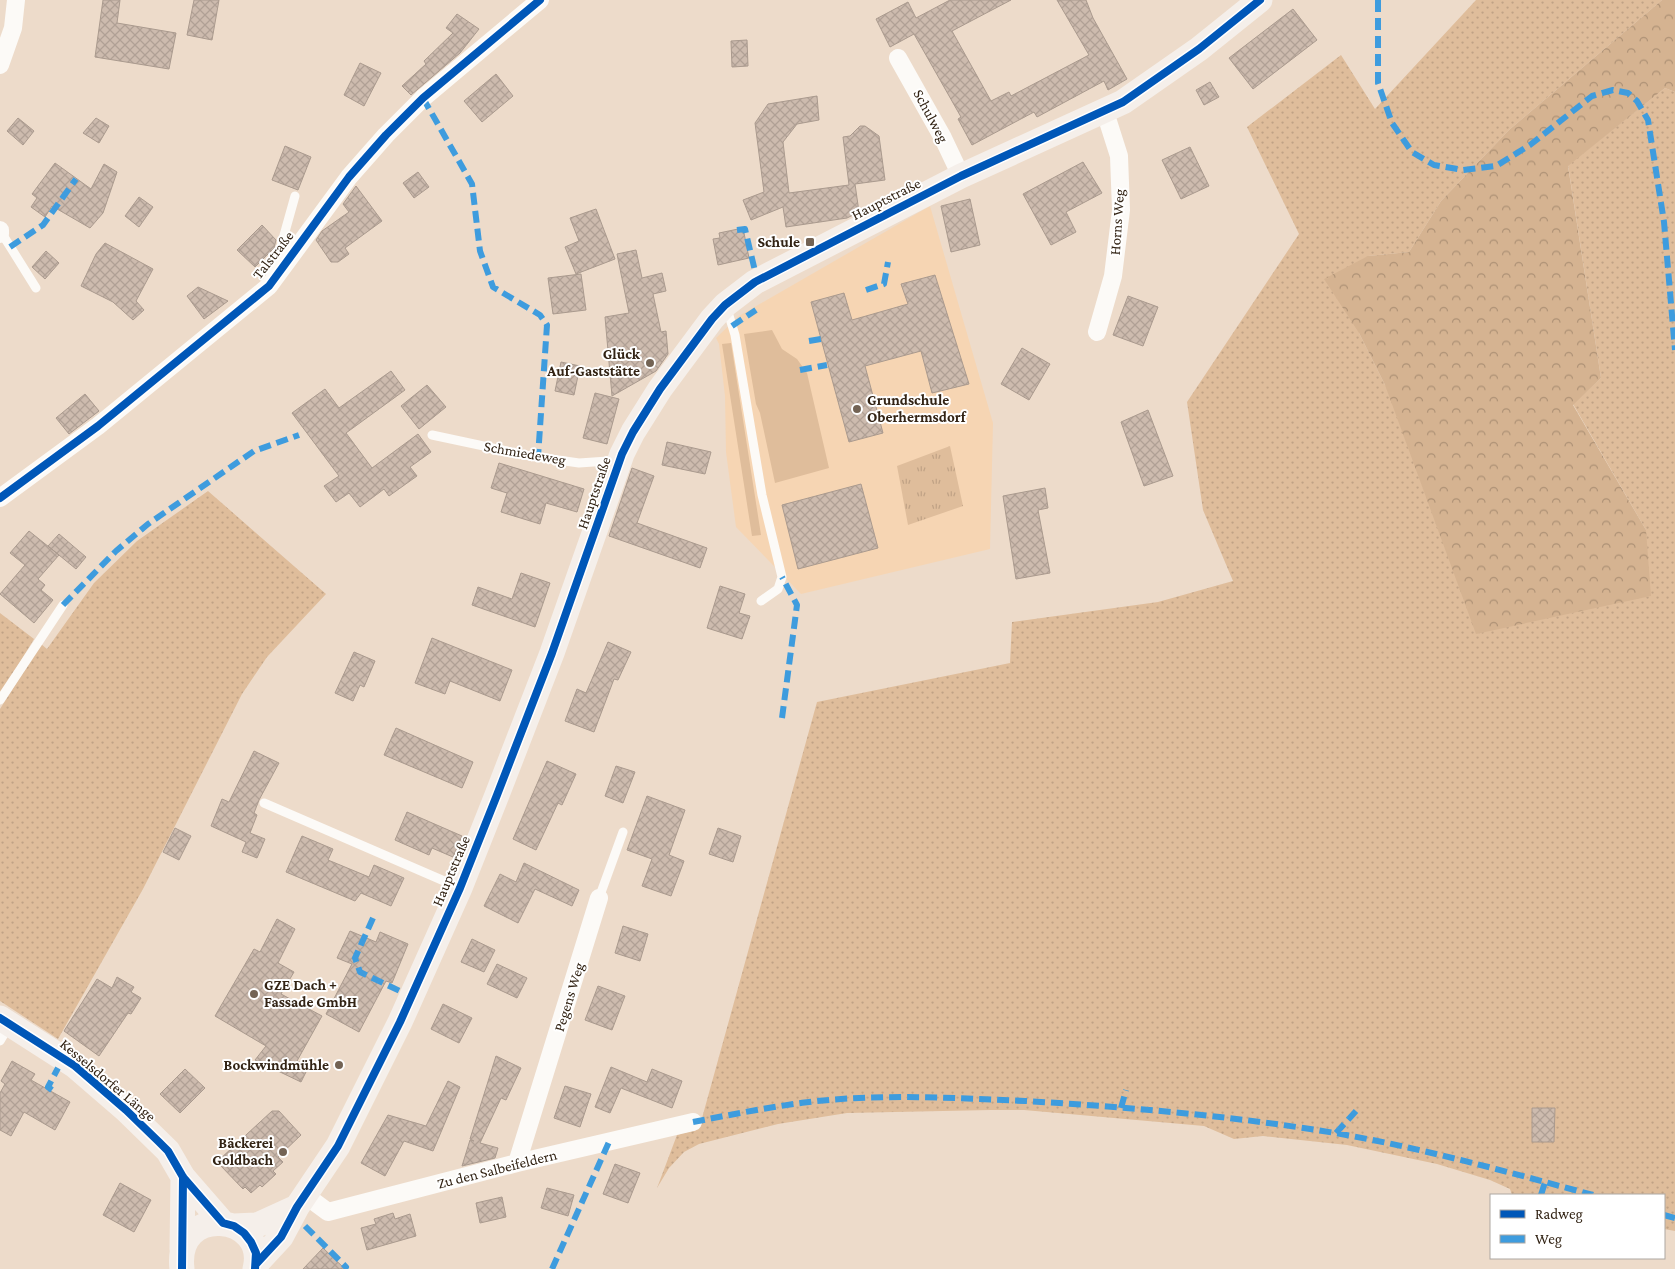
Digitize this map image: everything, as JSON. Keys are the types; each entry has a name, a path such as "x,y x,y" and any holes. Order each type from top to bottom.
{"street":[{"path":"0,65 14,28 16,0"},
{"name":"Talstraße","path":"0,498 98,426 269,286 349,177 386,135 423,98 540,0"},
{"name":"Hauptstraße","path":"256,1266 281,1237 301,1201 338,1146 400,1022 460,888 552,653 618,465 633,432 660,389 712,319 755,282 788,264 961,176 1105,112 1199,49 1260,0"},
{"name":"Schulweg","path":"898,58 943,138 961,176"},
{"name":"Horns Weg","path":"1097,332 1113,276 1121,210 1119,156 1105,112"},
{"name":"Pegens Weg","path":"517,1163 599,898"},
{"name":"Kesselsdorfer Länge","path":"4,1028 75,1066 126,1110 168,1151 183,1178 228,1224 244,1233 252,1242 256,1253 256,1266"},
{"name":"Zu den Salbeifeldern","path":"301,1201 328,1212 517,1163 693,1122"},
{"name":"Kesselsdorfer Länge","path":"182,1259 183,1178"},
{"path":"182,1259 188,1237 196,1229 208,1224 257,1225 301,1201"}],"lane":[{"path":"269,286 295,196"},
{"path":"0,232 36,288"},
{"path":"726,305 735,334 762,495 782,577 778,589 761,601"},
{"name":"Schmiedeweg","path":"432,434 530,456 579,462 608,461 618,465"},
{"path":"0,700 63,604"},
{"path":"264,802 460,888"},
{"name":"Pegens Weg","path":"599,898 623,832"}],"shaded area":[{"name":"Grundschule Oberhermsdorf","path":"930,206 993,423 990,549 801,594 736,527 726,452 725,396 719,344 716,338 739,316"}],"green space":[{"path":"1476,0 1662,0 1509,130 1441,201 1409,252 1368,256 1359,333 1385,385 1646,530 1573,404 1601,378 1568,165 1665,88 1675,92 1675,1231 1665,1229 1665,1194 1512,1194 1510,1189 1490,1180 1437,1164 1347,1145 1263,1136 1234,1139 1204,1126 1024,1110 847,1113 778,1124 699,1144 684,1152 669,1168 657,1188 677,1135 699,1129 817,702 1010,663 1012,622 1158,602 1233,581 1203,510 1187,402 1299,234 1247,127 1341,55 1375,109"},
{"path":"1662,0 1675,0 1675,92 1665,88 1568,166 1601,378 1573,405 1646,530 1651,596 1476,634 1385,385 1359,333 1324,279 1368,256 1409,252 1441,201 1509,130"},
{"path":"772,330 782,349 797,359 807,373 829,468 775,483 760,413 756,404 744,334"},
{"path":"731,343 761,535 752,536 722,344"},
{"path":"950,446 963,506 908,525 897,466"},
{"path":"208,491 326,594 267,657 242,694 143,889 58,1039 0,1001 0,709 41,644 47,649 94,583 137,541"},
{"path":"0,613 34,639 0,695"}],"building":[{"path":"103,0 120,0 117,23 176,33 169,69 95,57"},
{"path":"194,0 219,0 212,40 187,35"},
{"path":"950,0 1011,0 952,31 991,101 1009,92 1011,96 1089,55 1057,0 1086,0 1093,18 1127,79 1108,90 1104,81 1037,117 1034,112 972,145 958,119 961,117 914,34 890,47 876,19 908,2 916,18"},
{"path":"1293,9 1317,40 1253,89 1229,58"},
{"path":"457,14 479,29 460,53 411,95 402,86 426,64 424,61 453,33 446,28"},
{"path":"747,40 748,66 732,67 731,41"},
{"path":"360,63 381,73 364,106 344,95"},
{"path":"496,74 513,96 482,122 464,101"},
{"path":"1210,82 1219,97 1204,105 1196,90"},
{"path":"817,96 819,120 797,124 783,142 789,193 849,185 843,137 850,136 860,126 865,126 879,136 885,180 855,184 859,212 847,218 786,227 783,207 751,220 743,200 764,192 755,123 768,104"},
{"path":"18,118 34,131 23,145 7,131"},
{"path":"96,118 109,126 99,143 83,133"},
{"path":"285,146 311,157 298,190 272,180"},
{"path":"1190,147 1209,186 1181,199 1162,160"},
{"path":"1083,162 1102,193 1066,212 1076,232 1051,245 1023,194"},
{"path":"55,163 91,189 104,164 117,172 103,213 90,228 52,206 45,217 31,207 37,198 32,194"},
{"path":"418,172 429,187 414,198 403,183"},
{"path":"356,186 382,221 345,248 349,254 338,262 331,262 316,240 322,231 349,212 343,204"},
{"path":"139,197 153,207 139,227 125,216"},
{"path":"970,199 980,245 951,252 941,206"},
{"path":"596,209 615,259 576,274 565,247 579,241 570,218"},
{"path":"262,225 276,240 274,248 255,267 237,250"},
{"path":"743,228 749,258 718,265 713,239 720,238 719,233"},
{"path":"105,243 153,269 136,301 144,310 133,320 113,302 81,286 96,254"},
{"path":"636,250 642,278 662,273 666,291 653,294 661,332 666,331 668,354 656,371 612,396 605,317 629,313 617,254"},
{"path":"46,251 59,263 45,279 32,267"},
{"path":"581,274 586,310 553,314 548,278"},
{"path":"935,275 969,384 932,393 921,351 865,366 883,433 849,442 811,302 844,293 852,320 908,304 901,284"},
{"path":"198,287 228,301 204,319 187,296"},
{"path":"1128,296 1158,307 1143,346 1113,335"},
{"path":"1022,348 1050,364 1029,400 1001,384"},
{"path":"561,362 580,366 574,395 555,391"},
{"path":"391,371 405,390 346,433 372,468 418,434 431,452 410,467 417,476 389,496 384,489 360,507 349,493 336,502 324,486 339,476 292,413 325,389 339,408"},
{"path":"427,385 446,407 419,429 401,406"},
{"path":"595,393 619,399 607,444 583,438"},
{"path":"85,394 99,411 69,434 56,418"},
{"path":"1148,410 1173,476 1144,486 1121,422"},
{"path":"667,442 711,452 705,474 662,465"},
{"path":"499,463 584,489 577,512 546,503 540,524 501,512 507,493 491,488"},
{"path":"632,468 654,476 637,523 707,548 700,568 609,536"},
{"path":"861,484 878,548 798,569 782,505"},
{"path":"1045,488 1048,508 1038,510 1050,573 1016,579 1003,496"},
{"path":"29,531 59,555 38,579 45,585 41,590 53,600 34,623 0,594 25,565 10,553"},
{"path":"59,534 86,557 76,569 48,546"},
{"path":"521,573 550,583 535,627 472,605 478,587 512,599"},
{"path":"720,586 745,594 739,613 750,616 742,639 707,628"},
{"path":"432,638 512,670 500,701 450,681 445,694 415,683"},
{"path":"608,642 631,652 618,680 614,679 594,732 565,721 577,689 586,693"},
{"path":"354,652 375,661 364,687 360,685 353,701 335,693"},
{"path":"396,728 473,762 462,788 384,755"},
{"path":"254,751 279,763 254,813 257,815 250,833 265,839 257,858 242,852 246,842 211,826 222,799 229,802"},
{"path":"547,761 576,774 562,805 558,803 536,850 513,839"},
{"path":"616,766 635,772 623,803 605,796"},
{"path":"647,796 685,810 669,855 684,861 671,896 642,886 652,859 627,850"},
{"path":"407,812 462,836 453,857 432,848 429,855 395,840"},
{"path":"175,828 191,836 179,860 163,852"},
{"path":"718,828 741,836 733,862 709,854"},
{"path":"302,836 333,849 328,860 369,877 374,865 404,878 391,906 361,893 355,901 286,872"},
{"path":"524,863 579,890 572,906 535,889 518,923 484,906 500,874 516,882"},
{"path":"277,919 295,929 278,963 294,972 281,994 322,1016 297,1061 309,1066 301,1082 255,1060 266,1046 215,1016 254,949 260,952"},
{"path":"623,926 648,934 640,961 615,953"},
{"path":"350,931 376,942 380,932 408,944 392,983 386,981 359,1032 326,1014 352,964 337,958"},
{"path":"472,939 495,950 484,972 461,962"},
{"path":"497,964 527,978 517,998 487,984"},
{"path":"117,977 134,987 131,992 141,998 131,1014 128,1013 99,1056 64,1031 97,979 112,988"},
{"path":"598,986 625,996 612,1030 585,1020"},
{"path":"443,1004 472,1018 459,1043 431,1029"},
{"path":"496,1056 521,1068 506,1100 501,1098 480,1143 498,1148 495,1158 462,1166 470,1140 474,1141 470,1139"},
{"path":"12,1061 35,1074 31,1080 70,1102 55,1130 24,1112 11,1136 0,1130 0,1093 5,1084 1,1081"},
{"path":"611,1067 647,1082 652,1069 682,1081 672,1108 621,1088 610,1113 595,1107"},
{"path":"185,1069 205,1088 180,1113 160,1094"},
{"path":"448,1081 460,1087 433,1151 404,1141 385,1176 361,1163 388,1115 426,1126"},
{"path":"565,1086 591,1094 580,1127 554,1118"},
{"path":"1532,1108 1555,1108 1554,1142 1532,1142"},
{"path":"272,1111 279,1111 301,1135 278,1157 283,1162 273,1171 276,1174 262,1187 260,1185 251,1193 245,1187 243,1189 220,1165 223,1162 220,1159"},
{"path":"615,1164 640,1173 628,1203 603,1194"},
{"path":"120,1183 151,1200 134,1232 103,1215"},
{"path":"547,1188 574,1195 568,1216 541,1208"},
{"path":"502,1197 506,1217 480,1223 476,1203"},
{"path":"393,1213 395,1219 410,1214 416,1236 367,1250 361,1228 376,1224 374,1219"},
{"path":"323,1248 345,1269 303,1269"}],"marked path":[{"path":"1378,0 1378,83 1392,123 1412,152 1434,165 1463,170 1496,166 1530,145 1592,96 1613,90 1628,93 1637,101 1648,120 1664,222 1675,350"},
{"path":"423,98 472,184 480,251 493,287 540,315 547,325 538,457"},
{"path":"10,247 43,225 76,179"},
{"path":"737,230 745,229 755,271"},
{"path":"866,290 884,284 888,262"},
{"path":"732,326 756,310"},
{"path":"809,341 821,339"},
{"path":"800,370 827,365"},
{"path":"63,605 116,551 148,524 254,451 299,435"},
{"path":"782,577 797,605 782,718"},
{"path":"373,918 355,958 360,972 402,992"},
{"path":"52,1090 48,1087 58,1068"},
{"path":"1121,1108 1126,1090"},
{"path":"693,1122 801,1103 885,1097 1025,1101 1142,1109 1258,1122 1368,1139 1465,1161 1589,1194"},
{"path":"1336,1133 1356,1111"},
{"path":"552,1269 609,1142"},
{"path":"1541,1194 1545,1182"},
{"path":"1665,1215 1675,1218"},
{"path":"305,1226 346,1267 344,1269"}],"cycle path":[{"path":"0,498 98,426 269,286 349,177 386,135 423,98 540,0"},
{"path":"256,1264 281,1237 297,1207 338,1146 400,1022 460,888 497,795 552,653 622,454 633,432 660,389 712,319 725,305 755,282 961,176 1123,102 1199,49 1260,0"},
{"path":"0,1018 75,1066 126,1110 159,1142 168,1151 183,1177 223,1223 234,1226 244,1233 251,1242 256,1253 255,1269"},
{"path":"182,1269 183,1177"}],"place":[{"name":"Schule","path":"810,242"},
{"name":"Glück Auf-Gaststätte","path":"650,363"},
{"name":"Grundschule Oberhermsdorf","path":"857,409"},
{"name":"GZE Dach + Fassade GmbH","path":"254,994"},
{"name":"Bockwindmühle","path":"339,1065"},
{"name":"Bäckerei Goldbach","path":"283,1152"}]}
